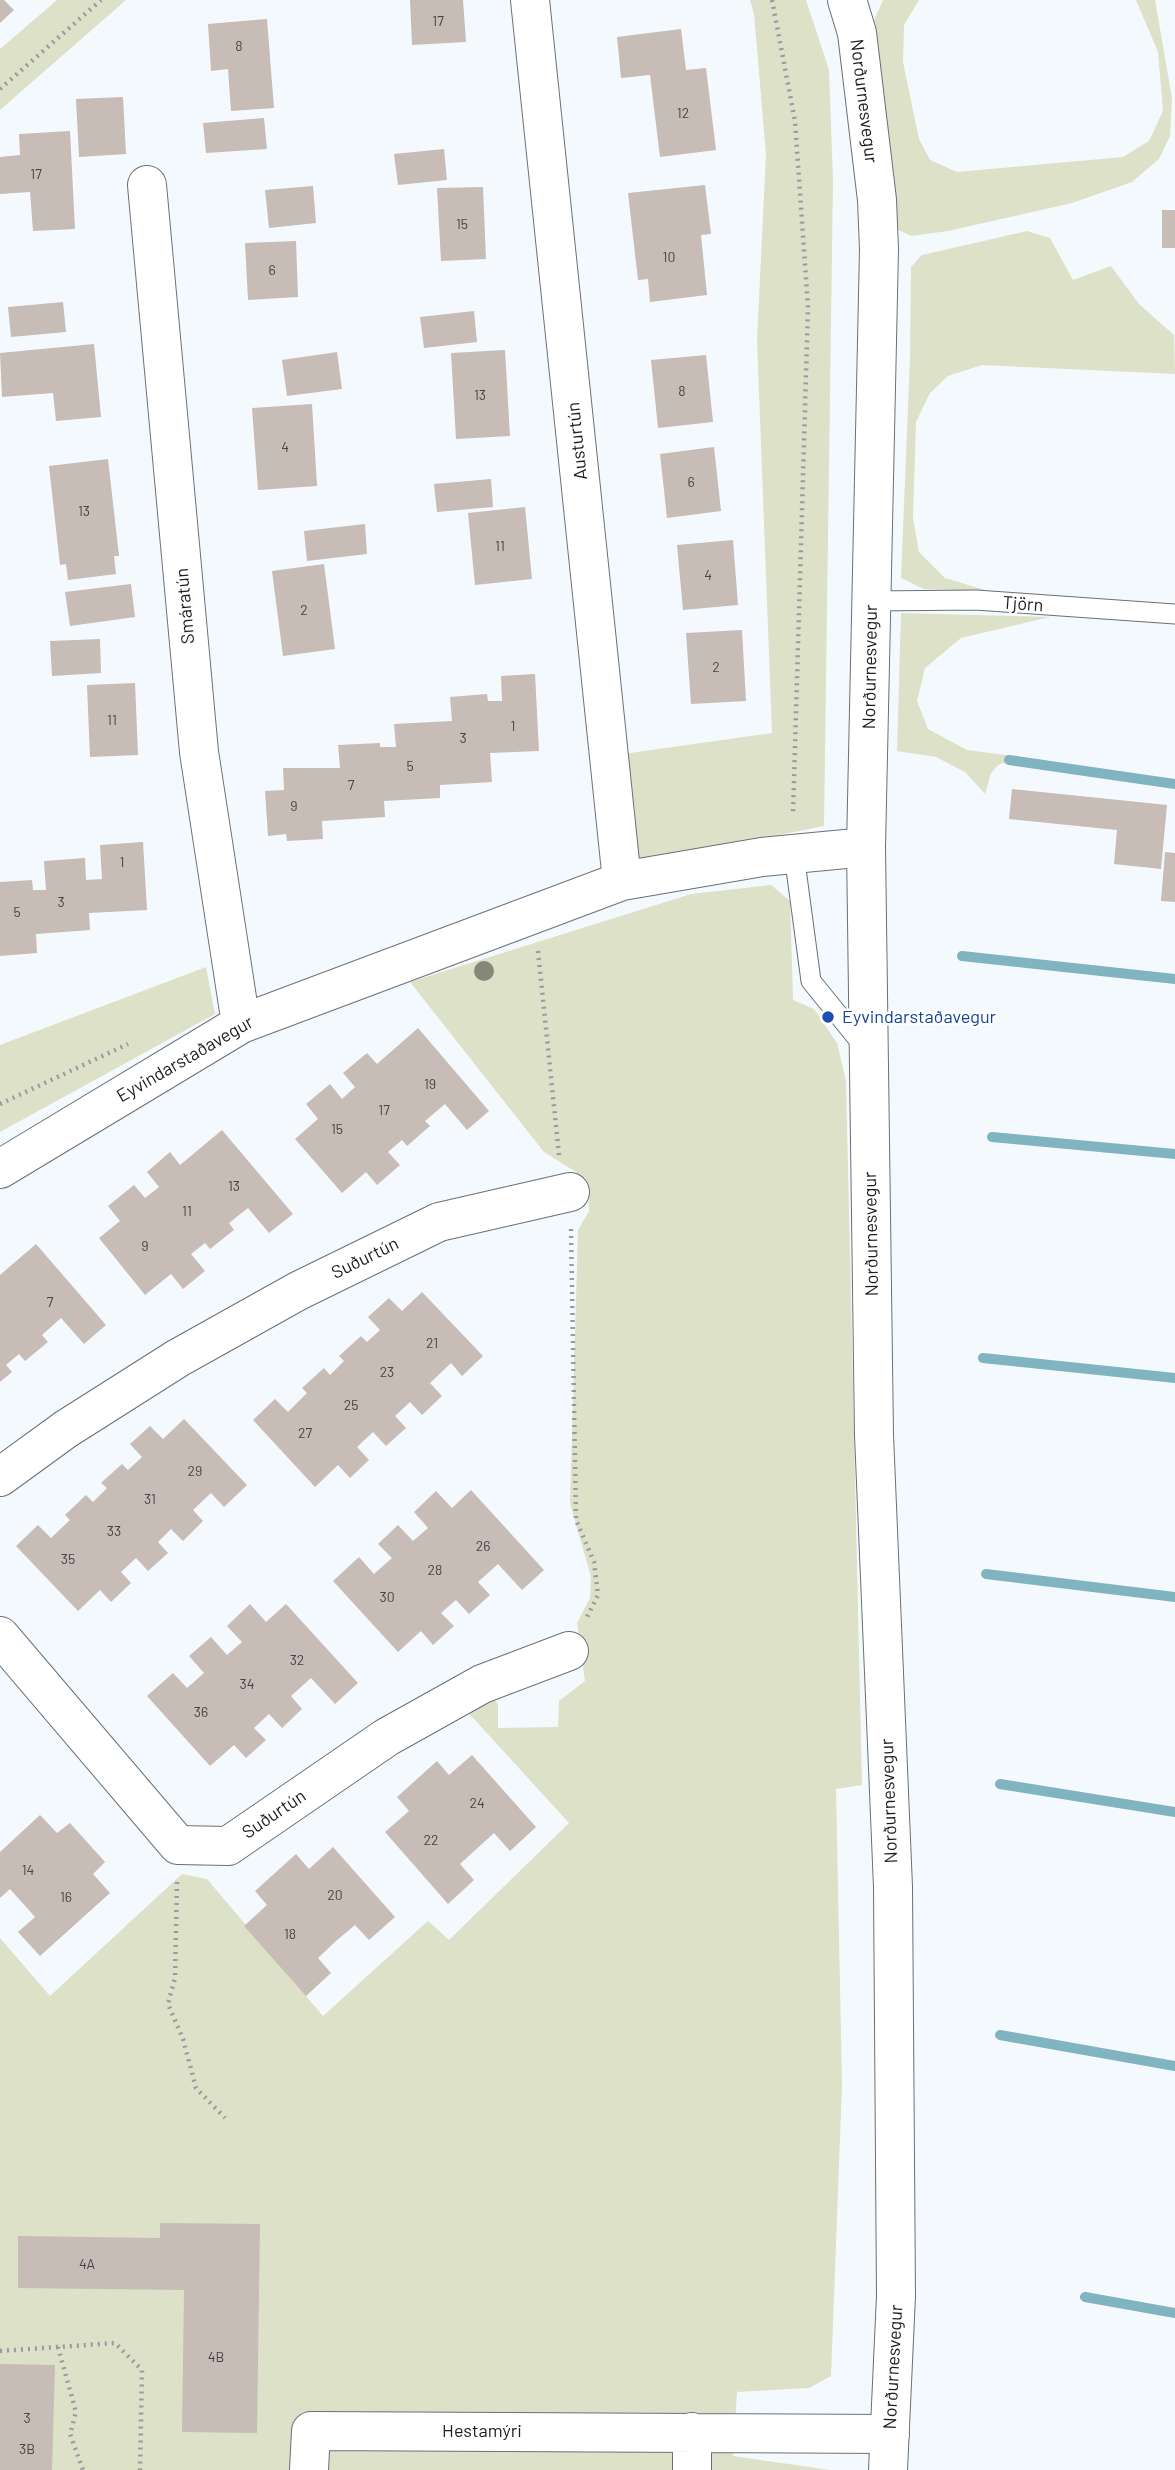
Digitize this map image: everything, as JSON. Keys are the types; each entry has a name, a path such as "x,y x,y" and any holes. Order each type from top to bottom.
{"street":[{"name":"Austurtún","path":"530,0 622,881"},
{"name":"Norðurnesvegur","path":"847,0 856,33 877,200 879,249 866,847 874,1435 893,1887 897,2201 889,2452"},
{"name":"Smáratún","path":"147,185 199,752 241,1024"},
{"name":"Eyvindarstaðavegur","path":"0,1169 241,1024 622,881 794,854 866,847"},
{"name":"Suðurtún","path":"0,1476 66,1429 178,1358 298,1291 439,1222 570,1192"},
{"path":"0,1636 178,1845"},
{"name":"Suðurtún","path":"178,1845 228,1846 387,1737 482,1684 569,1651"},
{"name":"Hestamýri","path":"310,2470 311,2431 692,2432 889,2452"},
{"path":"692,2432 692,2470"}],"lane":[{"name":"Tjörn","path":"871,601 976,600 1175,614"},
{"path":"794,854 811,981 869,1053"}],"path":[{"path":"0,89 101,0"},
{"path":"772,0 795,121 808,307 794,854"},
{"path":"535,915 557,1148 570,1192 576,1520 594,1562 598,1595 569,1651"},
{"path":"178,1845 175,1978 168,2004 183,2039 195,2088 226,2118"},
{"path":"0,2351 115,2343 142,2370 140,2470"},
{"path":"58,2347 76,2412 70,2434 83,2470"}],"green space":[{"path":"57,0 126,0 0,110 0,49"},
{"path":"750,0 806,0 829,70 833,180 824,826 634,864 623,754 772,733 757,340 766,154 754,14"},
{"path":"883,0 919,0 904,25 903,62 919,139 930,160 957,172 1123,157 1149,141 1163,111 1158,52 1136,0 1155,0 1172,98 1170,136 1159,159 1132,182 1072,203 948,231 911,236 890,226 871,27"},
{"path":"1027,231 1050,238 1073,280 1111,266 1139,304 1174,335 1175,374 982,365 948,376 930,393 916,422 913,518 919,552 945,578 988,591 924,589 901,578 911,267 922,255"},
{"path":"901,613 1050,617 961,638 925,668 917,701 928,729 967,750 1021,757 998,765 991,773 985,794 965,772 936,757 897,751"},
{"path":"771,885 790,901 793,1000 814,1009 837,1043 846,1081 862,1785 836,1789 842,2085 831,2376 809,2388 737,2392 733,2456 830,2470 0,2470 0,1938 50,1996 182,1874 207,1879 323,2016 428,1921 449,1940 569,1823 464,1708 491,1696 498,1704 498,1728 558,1727 559,1701 585,1681 577,1623 590,1598 591,1577 570,1503 578,1230 589,1211 588,1194 576,1172 544,1152 410,982 691,894"},
{"path":"206,967 215,1014 0,1132 0,1045"}],"building":[{"path":"0,0 4,0 14,10 0,23"},
{"path":"410,0 463,0 466,42 412,45"},
{"path":"267,19 274,108 231,111 228,69 211,71 208,24"},
{"path":"681,29 686,70 706,68 716,150 660,157 650,75 621,78 617,37"},
{"path":"123,97 126,154 79,157 76,99"},
{"path":"264,118 267,149 206,153 203,123"},
{"path":"70,131 75,229 33,231 30,192 0,194 0,157 20,155 19,134"},
{"path":"444,149 447,180 398,185 394,154"},
{"path":"705,185 711,234 701,235 707,295 650,302 648,279 638,280 628,193"},
{"path":"313,186 316,223 269,228 265,190"},
{"path":"483,187 486,259 441,261 437,188"},
{"path":"1162,210 1175,210 1175,248 1162,248"},
{"path":"296,241 298,297 248,300 245,243"},
{"path":"63,302 66,332 11,337 8,307"},
{"path":"474,311 477,342 424,348 420,317"},
{"path":"94,344 101,417 56,421 53,393 2,397 0,353"},
{"path":"505,350 510,436 456,439 451,353"},
{"path":"337,352 342,389 287,396 282,360"},
{"path":"706,355 713,422 658,428 651,360"},
{"path":"312,404 317,486 258,490 252,408"},
{"path":"714,447 721,511 667,518 660,454"},
{"path":"108,459 119,556 114,556 116,574 68,580 66,564 60,565 49,466"},
{"path":"491,479 493,507 437,512 434,484"},
{"path":"525,507 532,579 475,585 468,513"},
{"path":"365,524 367,554 307,561 304,531"},
{"path":"733,540 738,605 683,610 677,545"},
{"path":"324,564 335,649 283,656 272,571"},
{"path":"131,584 135,617 70,626 65,592"},
{"path":"742,630 746,701 691,704 686,633"},
{"path":"100,639 101,673 52,676 50,641"},
{"path":"535,674 539,751 490,753 492,782 440,785 440,798 384,801 385,817 322,821 323,839 287,841 286,834 268,836 265,791 284,790 283,768 340,768 338,745 380,743 380,747 396,747 394,724 452,721 450,697 487,694 488,701 502,701 501,676"},
{"path":"135,683 138,755 90,757 87,685"},
{"path":"1012,789 1167,805 1161,869 1114,864 1117,830 1009,819"},
{"path":"143,842 147,910 89,913 90,930 36,934 37,953 0,956 0,882 32,880 33,890 46,890 44,861 85,858 86,880 102,879 100,845"},
{"path":"1165,852 1175,853 1175,902 1161,901"},
{"path":"418,1028 489,1111 467,1130 445,1104 425,1121 430,1126 407,1146 402,1140 388,1152 400,1165 377,1185 366,1172 342,1193 295,1139 318,1119 306,1104 330,1084 342,1099 355,1087 343,1073 367,1053 377,1064"},
{"path":"222,1130 293,1214 269,1233 248,1208 229,1223 234,1230 210,1249 205,1243 191,1254 205,1271 183,1289 171,1274 145,1295 99,1238 120,1221 108,1206 134,1185 145,1198 159,1187 147,1172 170,1152 180,1165"},
{"path":"36,1244 106,1325 84,1344 61,1318 42,1335 48,1342 25,1361 19,1354 6,1365 12,1372 0,1382 0,1275"},
{"path":"422,1292 483,1356 462,1376 451,1363 430,1383 442,1396 422,1415 410,1402 395,1416 406,1428 386,1446 373,1432 357,1447 369,1460 350,1478 338,1465 315,1487 253,1420 275,1399 288,1412 307,1393 302,1388 324,1368 330,1375 344,1361 339,1356 361,1336 367,1342 380,1330 368,1317 389,1298 402,1311"},
{"path":"184,1419 247,1485 224,1507 211,1493 193,1510 203,1521 183,1541 171,1529 158,1542 168,1553 148,1571 136,1558 121,1572 131,1583 111,1602 100,1590 78,1611 16,1546 38,1525 51,1538 70,1520 65,1515 86,1495 93,1502 107,1488 101,1483 122,1464 128,1470 142,1457 130,1444 150,1426 163,1439"},
{"path":"471,1490 544,1570 522,1590 498,1564 478,1582 490,1595 469,1614 456,1600 441,1613 454,1626 433,1645 421,1631 398,1652 333,1581 359,1557 374,1574 392,1558 378,1544 398,1525 413,1541 428,1528 414,1512 436,1491 452,1508"},
{"path":"250,1604 266,1622 286,1604 358,1683 335,1704 311,1678 291,1696 302,1709 282,1728 269,1714 254,1728 266,1740 246,1758 234,1745 210,1766 147,1696 173,1673 187,1688 204,1673 189,1656 211,1637 227,1655 242,1642 227,1626"},
{"path":"472,1755 536,1827 510,1851 494,1833 460,1864 474,1880 448,1904 385,1832 409,1811 397,1797 437,1761 449,1775"},
{"path":"40,1815 57,1833 70,1823 105,1862 93,1874 110,1893 40,1956 18,1932 35,1917 10,1889 0,1898 0,1852"},
{"path":"333,1847 395,1917 369,1940 355,1925 336,1941 318,1958 331,1973 306,1996 244,1926 267,1905 255,1891 296,1854 309,1869"},
{"path":"160,2223 260,2224 257,2433 182,2432 184,2290 18,2288 18,2236 160,2238"},
{"path":"0,2364 55,2365 52,2470 0,2470"}],"waterway":[{"path":"1009,760 1175,784"},
{"path":"962,956 1175,979"},
{"path":"992,1137 1175,1154"},
{"path":"983,1358 1175,1378"},
{"path":"986,1574 1175,1597"},
{"path":"1000,1784 1175,1812"},
{"path":"1000,2035 1175,2066"},
{"path":"1085,2297 1175,2313"}],"place":[{"name":"Eyvindarstaðavegur","path":"828,1017"}]}
